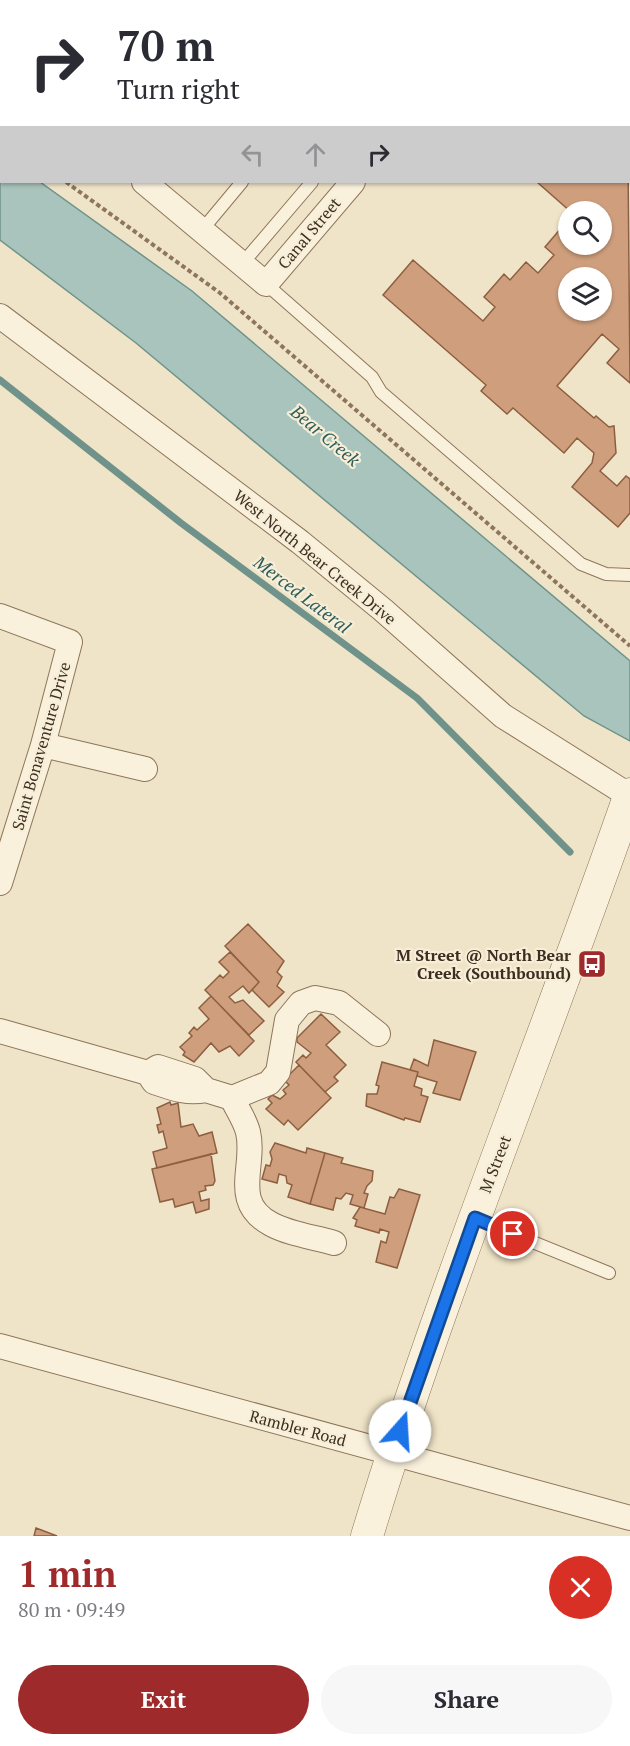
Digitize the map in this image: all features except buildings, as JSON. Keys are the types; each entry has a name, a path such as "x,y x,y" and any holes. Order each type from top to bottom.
{"street":[{"path":"145,183 266,284"},
{"name":"Canal Street","path":"266,284 352,183"},
{"name":"West North Bear Creek Drive","path":"0,316 300,542 383,610 503,716 630,795"},
{"name":"Saint Bonaventure Drive","path":"0,616 70,642 43,745 0,883"},
{"path":"43,745 145,769"},
{"name":"M Street","path":"367,1536 392,1453 475,1218 572,962 630,795"},
{"path":"0,1031 148,1073 154,1082 183,1091 191,1093 206,1090 232,1098 269,1083 278,1072 287,1020 302,1003 315,998 339,1003 378,1034"},
{"path":"232,1098 248,1131 250,1150 246,1178 248,1195 257,1215 273,1225 334,1243"},
{"name":"Rambler Road","path":"0,1346 630,1518"}],"lane":[{"path":"202,230 241,183"},
{"path":"242,264 311,183"},
{"path":"266,284 372,377 381,392 581,564 606,574 630,575"},
{"path":"475,1218 609,1273"}],"path":[{"path":"67,183 220,293 630,646"}],"water":[{"name":"Bear Creek","path":"0,183 41,183 192,291 630,661 630,741 584,716 136,343 0,240"}],"waterway":[{"name":"Merced Lateral","path":"0,380 181,523 417,698 570,852"}],"place":[{"name":"M Street @ North Bear Creek (Southbound)","path":"592,964"}],"route":[{"path":"400,1431 475,1218 513,1234"}]}
